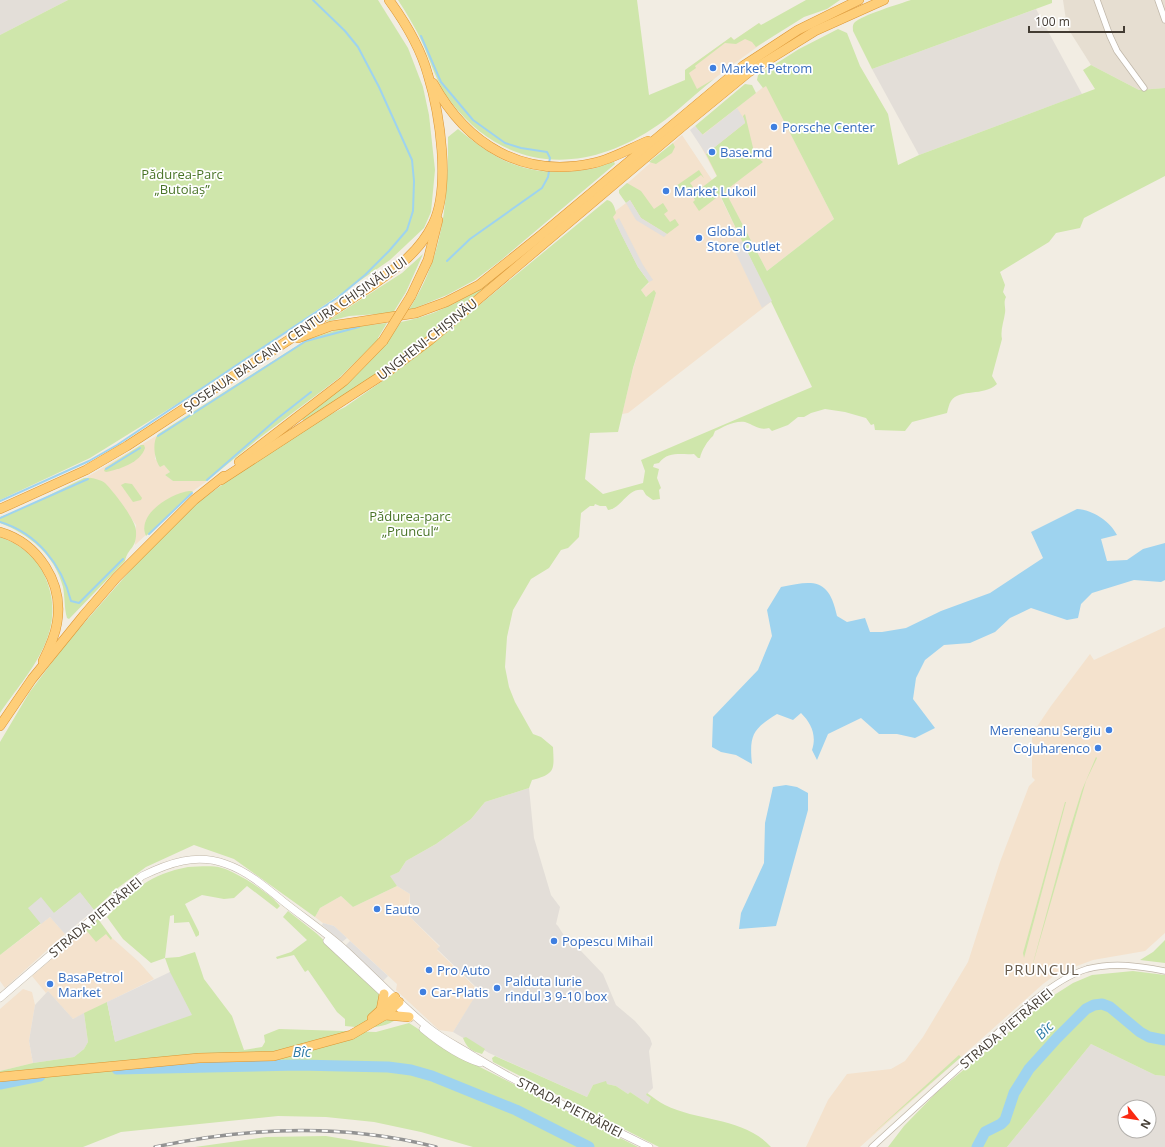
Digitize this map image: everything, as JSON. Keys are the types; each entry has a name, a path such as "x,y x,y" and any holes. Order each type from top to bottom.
{"highway":[{"name":"ȘOSEAUA BALCANI - CENTURA CHIȘINĂULUI","path":"0,509 86,470 134,442 402,264 415,252 426,237 438,211 442,169 440,142 428,74 415,42 389,0"},
{"path":"617,177 656,137 757,55 798,30 859,0"},
{"path":"617,177 762,63 816,31 884,0"},
{"path":"428,74 443,100 475,136 495,151 519,161 556,167 583,165 596,162 656,137"},
{"name":"UNGHENI-CHIȘINĂU","path":"266,354 308,334 323,329 416,313 458,296 495,273 617,177"},
{"name":"UNGHENI-CHIȘINĂU","path":"220,480 390,370 430,340 617,177"},
{"path":"0,730 2,723 32,679 84,615 141,551 194,500 220,480 249,453 344,381 383,341 411,296 428,260 438,226 438,211"},
{"path":"0,532 22,542 40,558 51,578 57,599 58,616 55,633 32,679"},
{"path":"383,1013 384,994"},
{"path":"0,1077 200,1058 274,1056 338,1040 355,1034 383,1013 395,1001"},
{"path":"383,1013 408,1017"}],"street":[{"path":"1097,0 1117,51 1144,88"},
{"path":"1158,0 1165,20"},
{"name":"STRADA PIETRĂRIEI","path":"1,997 142,876 166,865 187,859 211,860 227,864 243,873 273,893 341,946 395,1001 408,1017 440,1043 471,1060 490,1066"},
{"name":"STRADA PIETRĂRIEI","path":"320,931 332,945 384,994 444,1039 490,1066 649,1147"},
{"name":"STRADA PIETRĂRIEI","path":"872,1147 1010,1021 1056,985 1072,976 1104,965 1120,964 1165,971"}],"shaded area":[{"path":"0,0 68,0 0,35"},
{"path":"1063,0 1165,0 1165,88 1139,90 1091,65 1067,27"},
{"path":"1036,9 1082,94 919,155 872,69"},
{"path":"759,23 771,37 690,98 685,92 685,70 731,37 734,40"},
{"path":"766,85 834,219 767,271 697,139"},
{"path":"737,108 745,123 706,154 690,130 695,126 703,135"},
{"path":"682,135 712,180 772,301 628,413 622,414 633,369 656,293 646,297 641,290 649,283 610,215 630,200 622,188"},
{"path":"630,200 641,218 667,234 664,237 636,220 626,203"},
{"path":"619,218 643,265 653,280 649,282 638,267 615,221"},
{"path":"742,241 772,301 762,308 733,247"},
{"path":"156,436 155,459 164,465 170,472 165,475 173,481 207,481 193,491 135,545 136,525 114,494 103,482 87,477"},
{"path":"1165,627 1165,933 1145,951 1093,960 1058,973 1043,984 860,1147 806,1147 828,1100 847,1074 891,1069 905,1061 923,1037 968,962 1000,862 1029,786 1035,780 1032,777 1032,734 1051,706 1090,654 1094,660"},
{"path":"529,788 534,838 551,895 560,907 556,924 568,942 581,951 603,974 616,1005 635,1021 650,1038 652,1044 649,1051 653,1088 646,1095 652,1098 648,1104 630,1092 628,1094 616,1086 607,1084 593,1085 587,1097 489,1053 453,1032 479,990 437,949 440,946 408,915 410,914 410,894 397,886 389,876 399,872 406,861 436,844 471,819 485,802"},
{"path":"397,886 410,894 408,915 440,947 437,950 479,991 453,1032 439,1030 396,990 397,984 334,926 323,923 315,917 320,908 341,896 353,907"},
{"path":"80,892 94,910 65,934 50,917 41,924 28,908 41,897 54,913"},
{"path":"50,917 65,934 5,988 0,981 0,955"},
{"path":"98,919 112,938 139,962 154,979 73,1019 48,991 46,993 32,976"},
{"path":"323,923 334,926 347,938 342,942 322,925"},
{"path":"350,941 388,976 383,981 345,946"},
{"path":"170,972 192,1015 115,1042 107,1002"},
{"path":"23,989 32,992 35,1005 29,1041 33,1063 0,1071 0,1009"},
{"path":"48,991 73,1019 84,1013 88,1042 84,1049 74,1057 33,1063 29,1041 35,1005"},
{"path":"1091,1044 1155,1075 1165,1076 1165,1147 1007,1147"}],"green space":[{"name":"Pădurea-Parc „Butoiaș”","path":"68,0 378,0 408,48 423,87 429,115 435,170 431,212 424,228 390,260 214,381 90,458 0,500 0,35"},
{"path":"398,0 637,0 649,95 685,80 685,70 731,37 734,40 759,23 761,25 806,0 840,0 827,9 804,17 756,47 752,42 745,39 736,44 725,43 695,66 696,68 689,73 697,89 714,79 665,120 631,141 603,153 576,159 548,159 522,154 497,143 473,126 446,95 419,36"},
{"path":"911,0 1052,0 1052,3 872,69 853,31 854,23 859,19 873,13"},
{"name":"Pădurea-parc „Pruncul“","path":"838,29 847,33 860,66 888,114 898,165 919,155 1095,89 1083,70 1091,65 1139,90 1165,88 1165,176 1084,218 1080,228 1056,233 1049,242 1000,272 1005,285 1003,292 1006,297 1005,311 1002,339 992,376 997,384 991,388 979,392 966,393 955,397 950,402 947,413 912,422 905,431 875,430 874,424 871,425 866,418 845,412 825,409 811,413 804,417 798,417 788,425 772,431 769,428 760,428 745,422 733,423 715,431 703,449 700,458 694,454 675,454 666,457 659,463 654,464 653,467 659,469 657,478 661,488 659,490 660,499 653,500 646,495 643,490 638,490 629,495 613,509 608,510 606,506 595,504 581,513 579,537 568,548 561,550 549,568 531,579 513,610 507,637 505,667 509,687 515,702 533,734 541,737 553,747 554,761 552,770 540,778 532,780 529,788 485,802 471,819 436,844 406,861 399,872 390,876 397,886 353,907 341,896 320,908 315,917 234,859 194,845 146,867 119,887 94,910 80,893 0,955 0,742 29,693 65,645 135,565 195,504 256,461 325,417 345,407 381,382 432,344 607,200 614,206 616,213 613,217 638,267 649,282 641,290 646,297 654,290 656,293 633,368 618,432 590,433 585,479 603,494 643,483 645,471 641,460 812,387 720,195 699,211 693,202 695,200 692,195 717,176 706,154 745,123 743,116 745,114 755,156 763,162 725,191 767,271 834,219 766,86 763,88 757,80 758,75 799,49"},
{"path":"745,84 752,85 756,93 702,135 695,126"},
{"path":"458,129 489,152 519,166 534,170 551,172 570,171 594,168 614,162 615,164 500,261 475,280 447,295 408,311 420,290 436,249 442,227 445,206 448,137"},
{"path":"673,143 675,147 672,153 656,164 649,162"},
{"path":"699,170 704,178 701,175 690,183 693,187 682,194 676,186"},
{"path":"627,183 641,191 654,209 663,203 668,211 664,214 670,222 675,219 679,225 667,234 641,218 630,200 626,203 619,193 619,190"},
{"path":"423,254 406,292 393,313 349,316 326,322 402,273"},
{"path":"504,271 419,343 372,377 305,421 302,420 368,363 401,322 415,319 455,303 468,296"},
{"path":"387,323 378,338 379,339 339,378 258,439 207,481 173,481 165,475 170,472 164,465 160,467 155,455 154,446 158,434 306,340 343,328"},
{"path":"141,445 144,445 145,448 139,458 117,469 106,472 104,471 105,468"},
{"path":"84,478 100,480 109,487 124,506 132,520 135,526 136,537 134,545 126,556 125,561 69,619 67,618 66,614 63,587 54,565 31,540 21,533 0,523 0,517 19,510"},
{"path":"125,483 132,484 142,498 141,500 133,502 121,485"},
{"path":"189,491 193,491 146,536 144,528 146,520 157,506 165,500"},
{"path":"0,537 28,553 43,571 52,599 52,617 49,634 42,650 23,682 0,713"},
{"path":"1096,757 1097,758 1086,781 1030,974 1067,838 1082,790"},
{"path":"1066,802 1024,958 1023,953"},
{"path":"209,866 222,868 253,884 276,901 280,906 277,909 247,886 234,898 224,899 202,895 185,904 199,932 199,935 196,937 189,922 174,923 174,915 170,916 165,958 151,963 123,939 107,917 143,884 163,874 188,867"},
{"path":"288,911 316,933 400,1011 397,1019 391,1023 378,1027 365,1028 345,1026 345,1019 337,1012 308,970 305,972 294,955 277,959 276,957 291,952 307,940 283,917"},
{"path":"98,919 112,938 111,940 106,934 96,942 86,930"},
{"path":"1165,940 1165,963 1140,960 1153,952"},
{"path":"195,952 204,979 232,1016 244,1050 262,1047 265,1042 264,1035 279,1029 376,1032 409,1023 468,1061 638,1147 473,1147 421,1132 374,1122 326,1117 278,1116 121,1132 83,1147 0,1147 0,1071 33,1063 74,1057 84,1049 88,1042 84,1013 107,1002 115,1041 170,972 165,958 179,957"},
{"path":"1133,971 1165,975 1165,1076 1155,1075 1091,1044 1007,1147 888,1147 904,1126 937,1092 1051,997 1073,983 1092,975"},
{"path":"466,1037 485,1049 482,1054 475,1052 468,1047 463,1038"},
{"path":"959,1055 961,1057 869,1137"},
{"path":"495,1056 587,1097 593,1085 606,1081 607,1084 616,1086 628,1094 630,1092 648,1104 651,1098 646,1095 647,1093 663,1104 678,1110 692,1115 735,1125 748,1130 760,1137 771,1147 659,1147 493,1062 492,1058"},
{"path":"326,1136 392,1147 195,1147 266,1137"}],"water":[{"path":"1077,509 1100,517 1110,525 1117,535 1101,539 1107,561 1127,560 1143,549 1165,543 1165,580 1161,582 1134,580 1092,593 1081,604 1078,618 1067,620 1031,608 1010,618 995,632 970,643 944,645 925,660 916,678 913,699 935,728 915,738 897,734 879,734 861,718 828,734 817,760 812,750 814,739 812,730 805,717 801,713 793,720 777,714 763,724 754,734 751,746 752,764 736,755 721,752 712,747 713,717 758,670 772,636 767,610 781,587 811,583 824,588 830,594 837,616 847,622 865,618 870,632 882,632 906,628 941,611 990,593 1043,558 1031,532"},
{"path":"786,785 797,787 808,793 808,810 776,926 739,929 741,913 764,863 765,823 773,787"}],"waterway":[{"path":"0,501 89,461 117,445 337,298 365,275 407,230 413,211 414,181 412,160 379,87 358,47 345,31 313,0"},
{"path":"421,36 441,82 473,120 505,143 521,148 547,152 550,158 549,163"},
{"path":"447,261 470,239 542,188 548,177 549,171"},
{"path":"158,436 306,341 359,327"},
{"path":"207,480 278,418 311,392"},
{"path":"106,469 140,448"},
{"path":"0,518 88,479"},
{"path":"149,534 192,493"},
{"path":"0,522 25,534 46,552 61,575 71,601 79,603 123,559"},
{"name":"Bîc","path":"977,1147 985,1132 1001,1124 1005,1120 1014,1093 1029,1069 1086,1009 1094,1005 1102,1004 1110,1007 1140,1032 1149,1037 1165,1040"},
{"name":"Bîc","path":"117,1069 298,1065 388,1067 411,1070 432,1076 516,1110 589,1147"},
{"name":"Bîc","path":"0,1084 40,1076"}],"railway":[{"path":"155,1147 225,1135 296,1130 366,1134 401,1139 436,1147"}],"place":[{"name":"Market Petrom","path":"713,68"},
{"name":"Porsche Center","path":"774,127"},
{"name":"Base.md","path":"712,152"},
{"name":"Market Lukoil","path":"666,191"},
{"name":"Global Store Outlet","path":"699,238"},
{"name":"Mereneanu Sergiu","path":"1109,730"},
{"name":"Cojuharenco","path":"1098,748"},
{"name":"Eauto","path":"377,909"},
{"name":"Popescu Mihail","path":"554,941"},
{"name":"Pro Auto","path":"429,970"},
{"name":"BasaPetrol Market","path":"50,984"},
{"name":"Palduta Iurie rindul 3 9-10 box","path":"497,988"},
{"name":"Car-Platis","path":"423,992"}],"district":[{"name":"PRUNCUL","path":"1042,969"}]}
